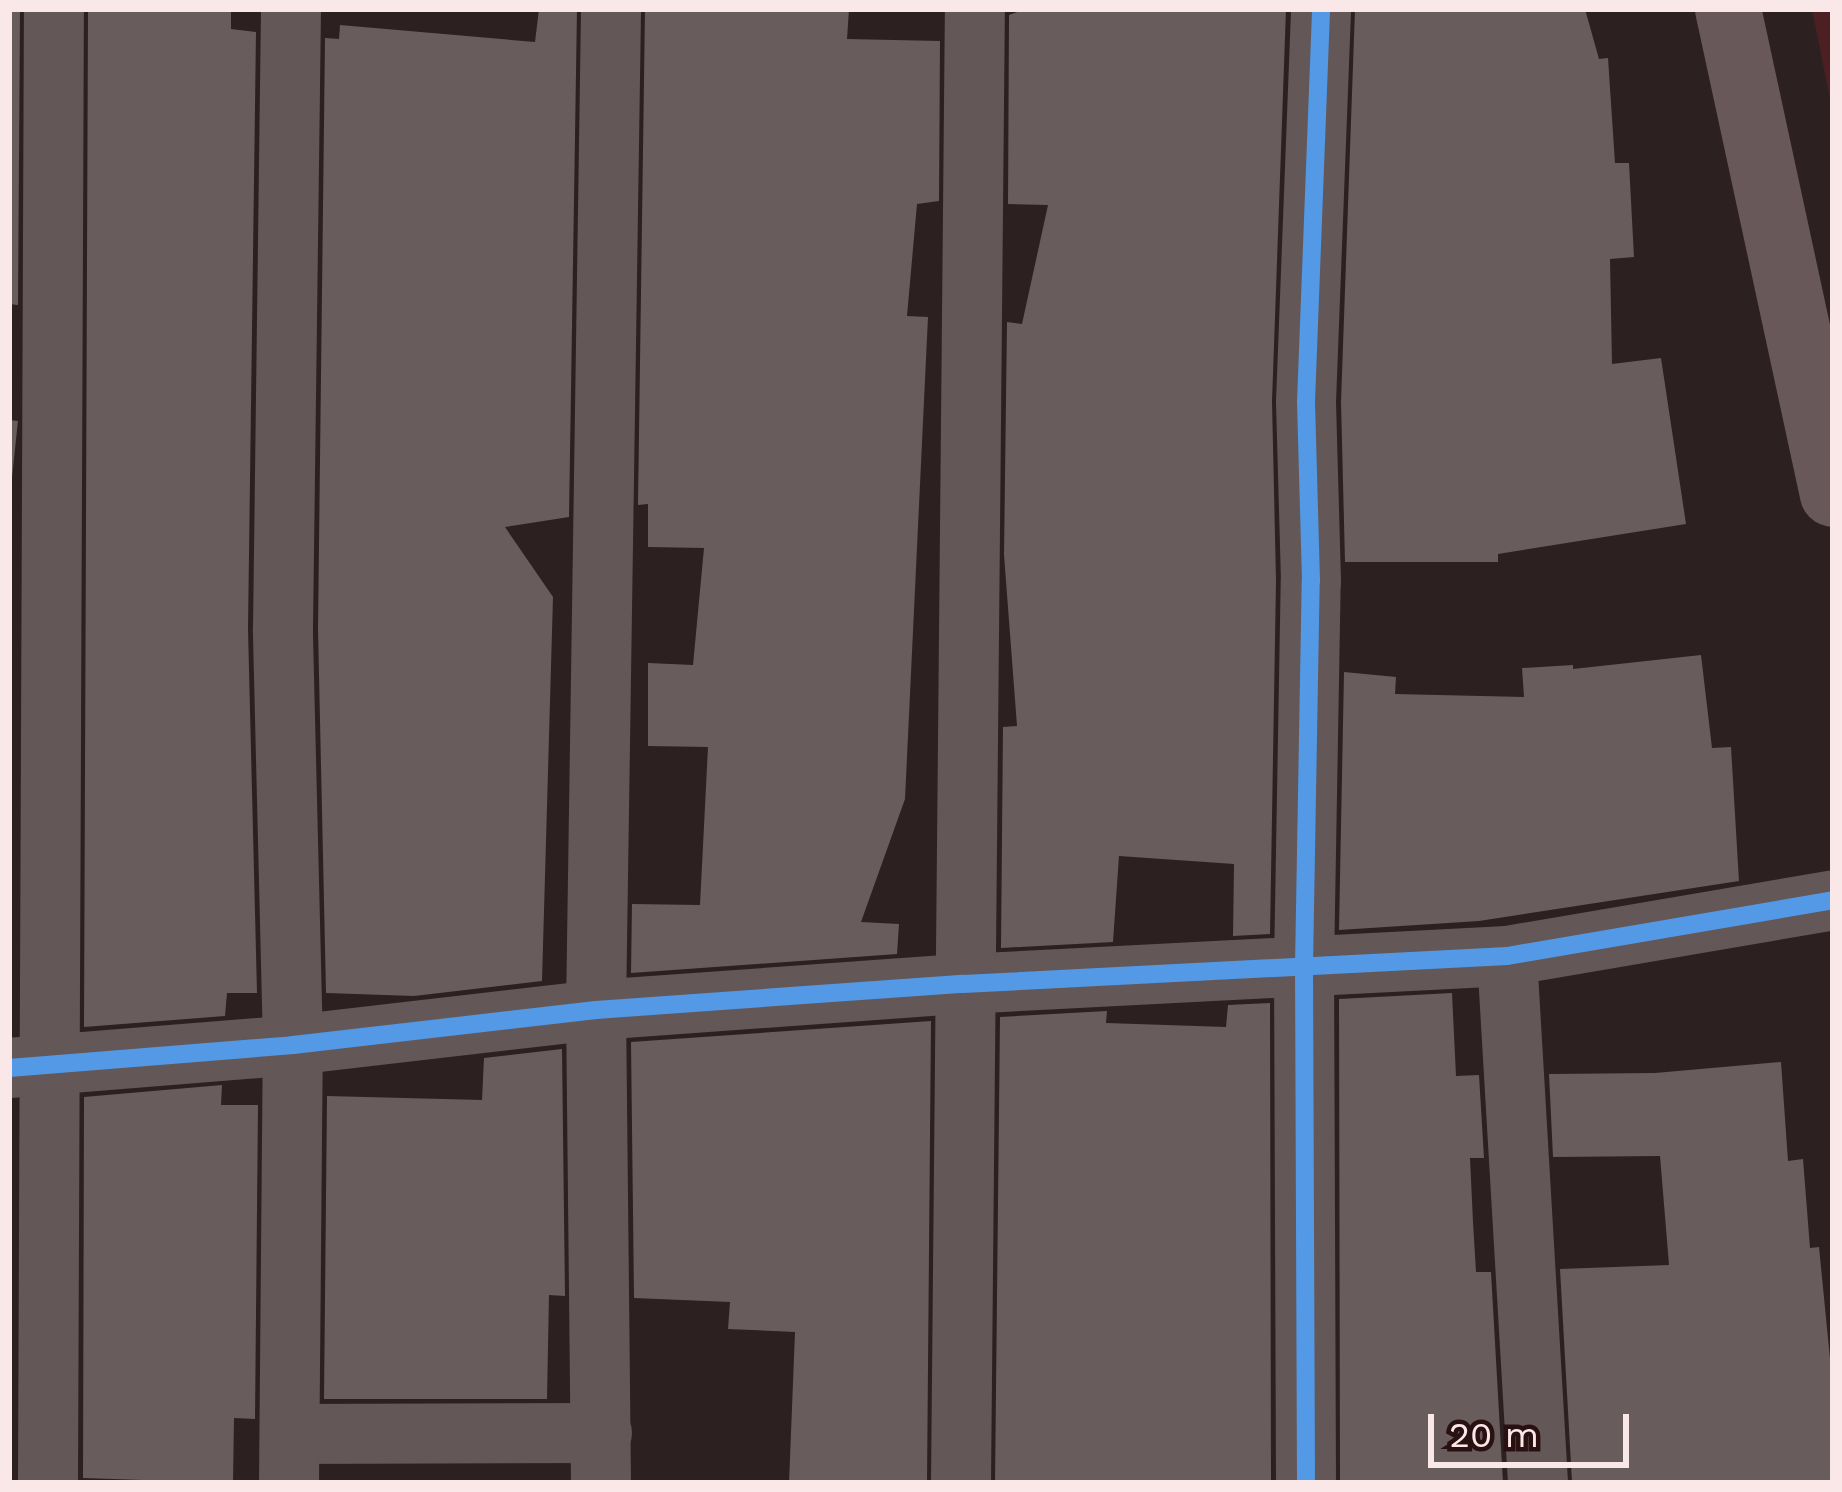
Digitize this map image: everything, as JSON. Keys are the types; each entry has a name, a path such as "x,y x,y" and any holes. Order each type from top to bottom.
{"main road":[{"path":"1728,9 1833,494"}],"street":[{"path":"48,1483 29,1067 54,9"},
{"path":"292,9 283,629 292,1045 289,1458 601,1458 596,1010 611,9"},
{"path":"961,1483 975,9"},
{"path":"1306,1483 1304,966 1311,581 1306,402 1321,9"},
{"path":"29,1067 292,1045 596,1010 963,984 1507,956 1833,900"},
{"path":"1507,956 1538,1483"}],"shaded area":[{"path":"1812,9 1833,9 1833,114"}],"building":[{"path":"9,9 20,9 18,305 9,304"},
{"path":"88,9 231,12 231,29 256,32 248,629 257,993 227,993 225,1016 84,1027"},
{"path":"539,9 577,9 569,517 505,527 553,597 542,981 414,996 326,993 318,629 325,38 339,39 340,25 535,42"},
{"path":"645,9 849,9 847,39 940,41 939,201 917,204 907,316 928,317 905,799 861,922 899,924 897,954 631,973 632,904 700,905 708,747 648,746 648,663 693,665 704,548 648,547 648,504 638,505"},
{"path":"1026,9 1286,9 1272,401 1276,581 1270,934 1233,936 1234,864 1119,856 1113,942 1001,948 1003,727 1017,726 1004,555 1007,322 1022,324 1048,205 1008,204 1009,15"},
{"path":"1355,9 1585,9 1599,59 1608,58 1615,163 1629,163 1634,257 1610,259 1612,364 1661,358 1686,524 1498,554 1498,562 1345,562 1341,402"},
{"path":"9,420 18,421 9,506"},
{"path":"1701,655 1712,748 1731,747 1739,881 1479,921 1339,930 1344,672 1396,677 1395,694 1524,697 1522,668 1573,665 1573,669"},
{"path":"1452,993 1456,1076 1479,1075 1484,1158 1470,1158 1473,1222 1476,1272 1491,1272 1503,1483 1340,1483 1339,999"},
{"path":"1270,1003 1271,1483 995,1483 1000,1017 1107,1011 1106,1023 1226,1027 1228,1005"},
{"path":"931,1021 927,1483 789,1483 795,1332 728,1329 730,1302 634,1298 631,1042"},
{"path":"562,1049 565,1296 549,1295 547,1399 324,1399 327,1096 482,1100 484,1058"},
{"path":"1781,1062 1788,1161 1803,1159 1810,1248 1819,1247 1833,1389 1833,1483 1572,1482 1560,1269 1669,1265 1660,1156 1553,1157 1549,1074 1655,1073"},
{"path":"222,1085 221,1105 258,1105 255,1419 234,1418 233,1483 83,1478 84,1097"}],"cycle path":[{"path":"1306,1483 1304,966 1311,581 1306,402 1321,9"},
{"path":"9,1068 293,1045 596,1010 963,984 1507,956 1833,900"}]}
